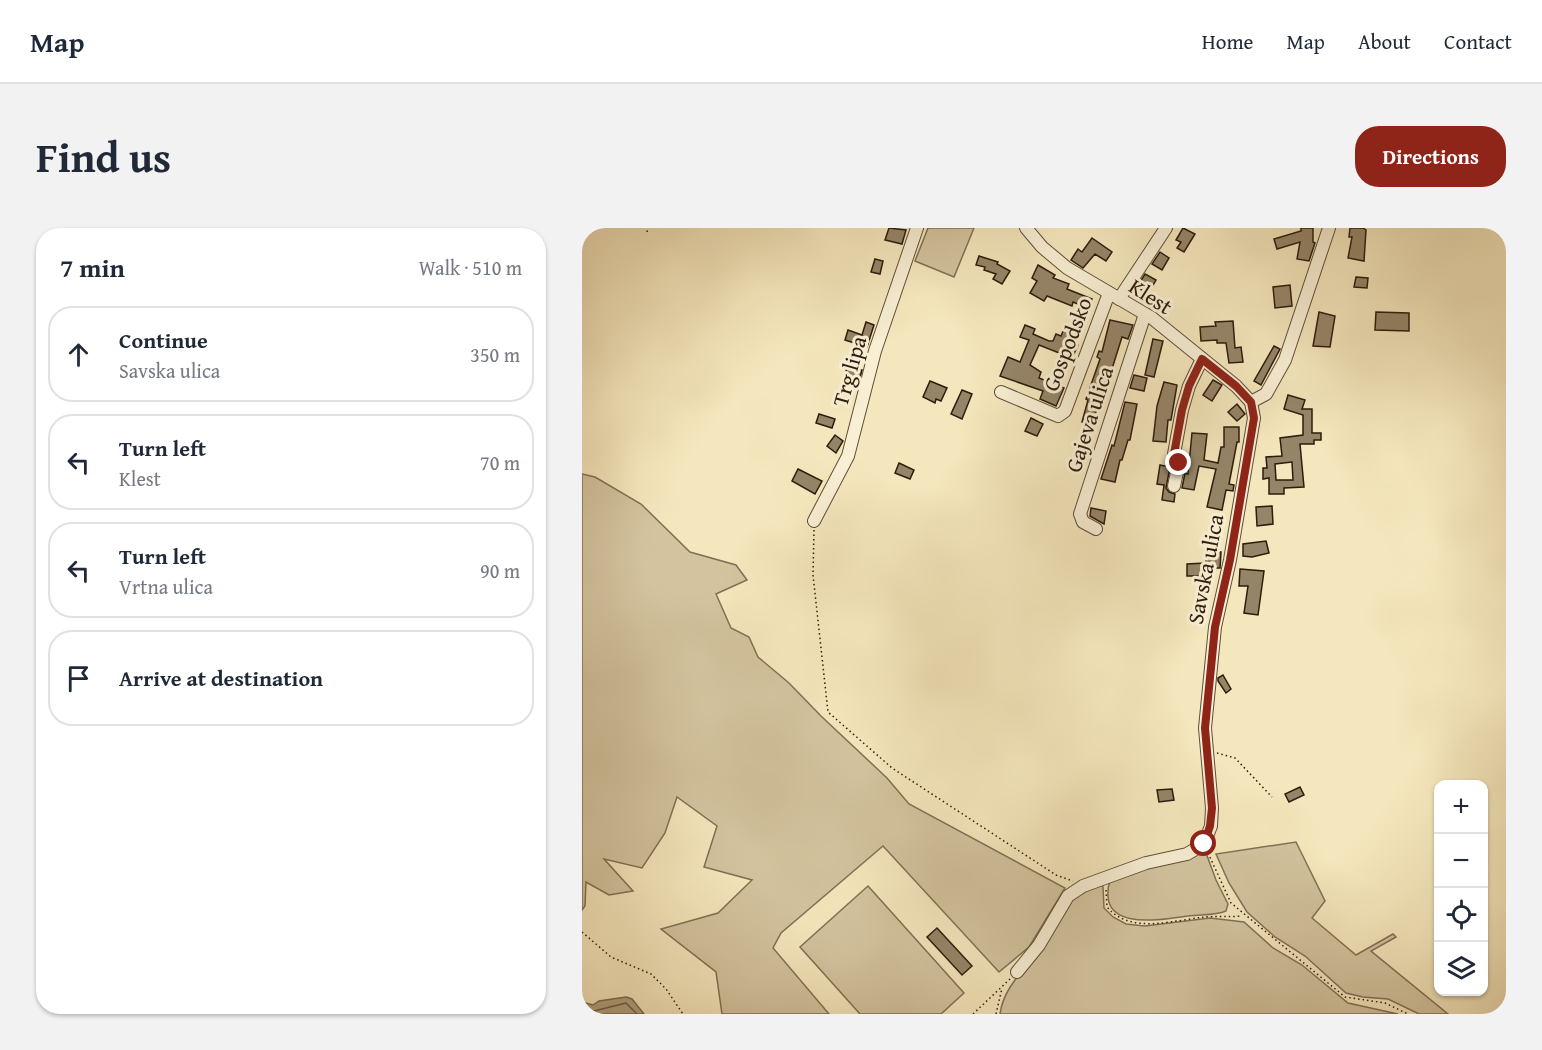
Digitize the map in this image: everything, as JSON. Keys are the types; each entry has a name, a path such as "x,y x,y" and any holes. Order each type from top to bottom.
{"street":[{"name":"Trg lipa","path":"814,520 848,456 875,351 917,228"},
{"name":"Klest","path":"1026,228 1042,248 1067,268 1145,314 1236,386 1251,402"},
{"path":"1114,296 1166,228"},
{"path":"1251,402 1266,394 1285,360 1329,228"},
{"name":"Gospodsko","path":"1000,392 1058,416 1065,411 1114,296"},
{"name":"Gajeva ulica","path":"1096,529 1083,522 1080,514 1145,314"},
{"path":"1174,486 1179,463 1174,454 1182,410 1189,386 1202,359"},
{"name":"Savska ulica","path":"1204,844 1210,826 1212,808 1205,728 1206,707 1215,627 1230,560 1254,418 1251,402"},
{"path":"1017,972 1039,945 1068,896 1083,885 1146,863 1188,854 1204,844"}],"path":[{"path":"647,232 648,228"},
{"path":"814,520 813,575 828,712 892,768 1056,874 1083,885"},
{"path":"1207,753 1222,753 1235,758 1272,797"},
{"path":"1204,844 1231,903 1243,916 1345,997 1385,1003 1408,1014"},
{"path":"1105,877 1107,907 1120,918 1131,922 1148,924 1207,917 1243,916"},
{"path":"582,932 611,957 651,974 666,989 683,1014"},
{"path":"973,1014 1017,972"},
{"path":"996,1014 1002,987"}],"shaded area":[{"path":"928,228 974,228 954,277 915,261"},
{"path":"582,474 595,477 641,504 690,552 736,565 747,580 716,594 731,628 749,637 758,657 789,683 887,778 909,804 1065,888 1029,947 999,972 883,846 781,933 773,948 829,1014 722,1014 716,972 661,929 718,913 752,880 704,867 717,826 677,797 665,833 642,868 604,859 633,891 609,895 586,882 585,906 582,910"},
{"path":"1296,842 1325,901 1312,918 1356,955 1393,934 1396,937 1371,951 1448,1014 1419,1014 1388,999 1346,993 1305,956 1275,937 1247,912 1229,883 1216,854"},
{"path":"1203,850 1228,904 1226,911 1147,920 1120,915 1112,908 1108,897 1110,880"},
{"path":"1100,882 1103,887 1104,908 1113,917 1126,924 1145,926 1210,918 1244,922 1273,948 1302,965 1348,1003 1398,1014 1000,1014 1011,986 1041,947 1065,908 1072,899"},
{"path":"868,886 964,993 941,1014 860,1014 800,947"}],"water":[{"path":"626,997 632,999 644,1014 582,1014 582,1002 593,1005 599,1001"}],"building":[{"path":"889,228 906,230 902,244 885,240"},
{"path":"1183,228 1195,234 1184,252 1177,248 1181,242 1176,240"},
{"path":"1301,228 1313,228 1313,242 1315,243 1309,261 1297,259 1300,242 1277,249 1274,239 1301,231"},
{"path":"1350,228 1366,230 1364,261 1348,258 1352,237 1349,237"},
{"path":"1092,238 1112,252 1106,261 1095,254 1083,268 1071,260 1078,249 1082,252"},
{"path":"1160,252 1169,258 1162,270 1152,264"},
{"path":"979,256 998,262 997,264 1010,271 1002,284 993,279 996,274 984,270 985,267 976,265"},
{"path":"875,259 883,261 880,274 871,272"},
{"path":"1038,265 1055,275 1053,278 1069,284 1067,289 1092,299 1088,308 1073,302 1072,306 1047,296 1044,301 1030,293 1037,281 1032,278"},
{"path":"1145,274 1156,280 1148,294 1137,287"},
{"path":"1356,277 1368,278 1367,288 1354,287"},
{"path":"1290,285 1292,306 1275,308 1273,287"},
{"path":"1319,312 1335,316 1330,347 1313,346"},
{"path":"1376,312 1409,313 1409,331 1375,330"},
{"path":"1110,320 1133,325 1128,339 1122,337 1101,404 1098,403 1094,420 1091,420 1090,424 1082,422 1088,400 1086,399"},
{"path":"1233,321 1235,348 1241,347 1243,362 1229,363 1226,343 1217,343 1217,340 1201,341 1200,327 1216,326 1215,322"},
{"path":"866,322 874,325 867,347 845,340 848,330 862,335"},
{"path":"1066,324 1076,328 1070,341 1078,345 1072,358 1039,345 1030,365 1041,372 1039,378 1064,388 1056,406 1040,399 1043,391 1000,376 1008,357 1020,362 1029,340 1020,337 1025,325 1035,329 1033,334 1053,341 1056,334 1061,336"},
{"path":"1153,339 1163,341 1154,377 1145,375"},
{"path":"1274,346 1280,349 1261,385 1254,381"},
{"path":"847,367 862,370 858,385 844,381"},
{"path":"1134,375 1147,378 1144,391 1130,388"},
{"path":"1213,380 1222,385 1212,401 1203,395"},
{"path":"930,381 947,388 941,401 936,399 935,403 923,397"},
{"path":"1164,382 1177,385 1171,420 1168,420 1166,442 1153,441 1157,406"},
{"path":"962,390 972,394 962,419 951,414"},
{"path":"1288,395 1305,400 1302,409 1312,409 1312,433 1321,433 1321,440 1314,440 1314,444 1300,444 1304,487 1284,488 1284,494 1269,494 1269,478 1263,479 1263,468 1267,468 1266,457 1282,456 1280,438 1303,435 1303,415 1284,409","holes":["1292,462 1293,480 1276,480 1275,464"]},
{"path":"1125,402 1137,404 1130,440 1120,460 1115,482 1101,479 1112,445 1114,446"},
{"path":"1237,404 1245,414 1237,421 1228,412"},
{"path":"819,414 835,419 832,428 816,423"},
{"path":"1031,418 1043,424 1037,436 1025,431"},
{"path":"1224,427 1239,427 1239,442 1237,442 1229,484 1234,485 1233,491 1226,490 1222,510 1207,507 1216,469 1199,466 1194,490 1182,488 1185,473 1188,474 1192,433 1207,434 1204,460 1218,463 1221,447 1224,447"},
{"path":"835,435 843,441 836,453 827,446"},
{"path":"899,463 914,470 910,479 895,473"},
{"path":"1160,465 1170,467 1166,488 1175,494 1174,502 1162,500 1164,485 1157,484"},
{"path":"798,469 822,481 815,494 792,481"},
{"path":"1272,506 1273,524 1257,526 1256,507"},
{"path":"1091,508 1106,511 1104,524 1090,516"},
{"path":"1266,541 1269,553 1252,557 1243,556 1243,544"},
{"path":"1206,552 1221,552 1220,568 1206,568"},
{"path":"1205,563 1206,576 1187,576 1187,564"},
{"path":"1240,569 1264,571 1258,615 1244,613 1248,586 1239,586"},
{"path":"1223,675 1231,689 1226,693 1218,681 1218,678"},
{"path":"1300,787 1304,795 1289,802 1285,794"},
{"path":"1172,789 1174,800 1159,802 1157,790"},
{"path":"937,928 972,966 962,975 927,937"}],"route":[{"path":"1179,463 1174,454 1182,410 1189,386 1202,359 1236,386 1251,402 1254,418 1230,560 1215,627 1205,728 1212,808 1210,826 1204,844"}]}
